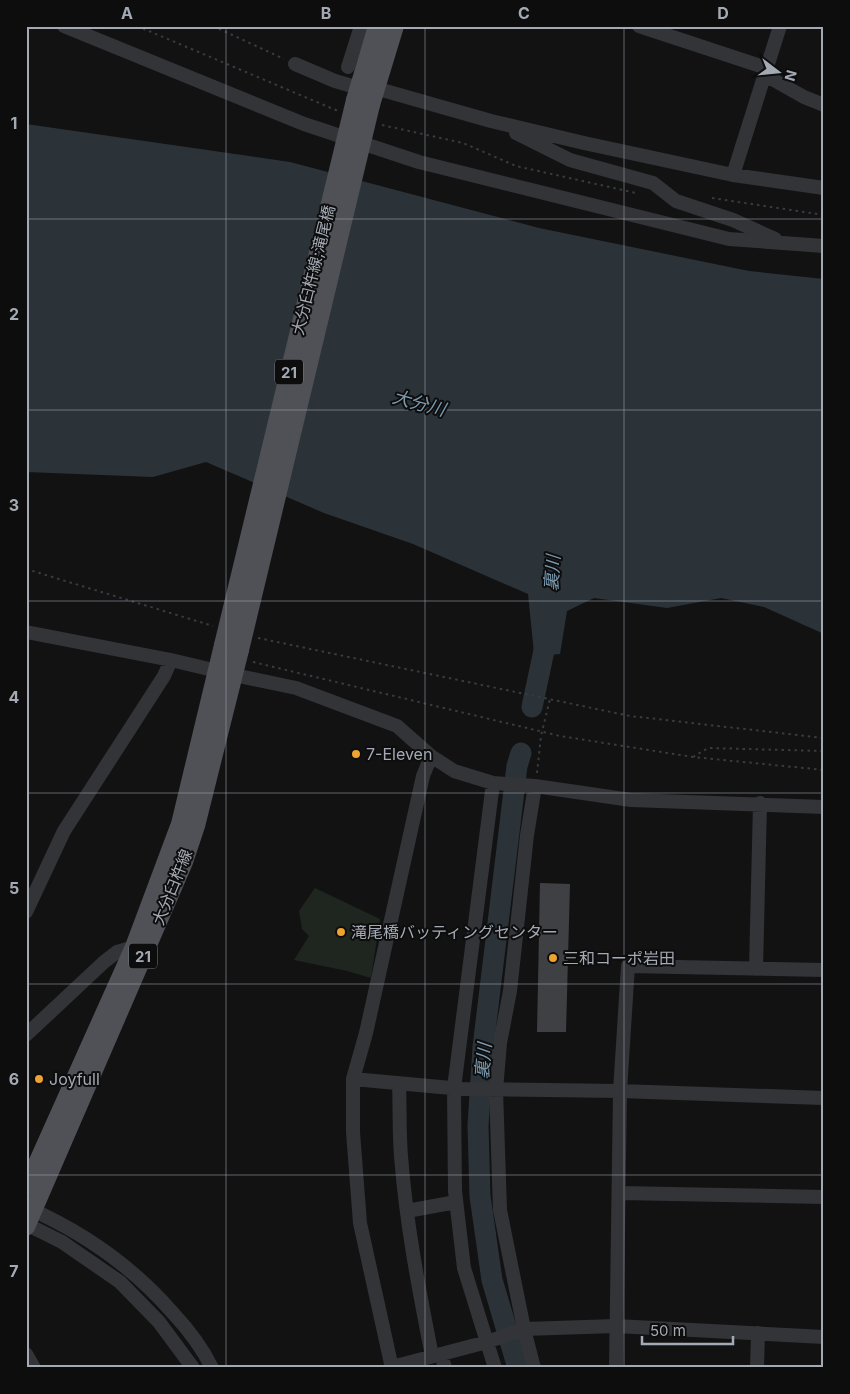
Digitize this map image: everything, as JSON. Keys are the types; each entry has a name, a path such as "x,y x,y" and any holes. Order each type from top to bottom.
{"main road":[{"name":"21","path":"365,95 378,26"},
{"name":"21","path":"365,95 396,26"},
{"name":"大分臼杵線;滝尾橋","path":"222,637 365,95"},
{"name":"大分臼杵線;滝尾橋","path":"237,661 365,95"},
{"name":"21","path":"217,670 222,637"},
{"name":"大分臼杵線","path":"28,1219 184,862 196,826 237,661"},
{"name":"大分臼杵線","path":"26,1188 134,947 180,824 217,670"}],"street":[{"path":"64,26 304,124 418,162 729,239 824,246"},
{"path":"348,67 361,26"},
{"path":"639,26 766,71 804,97 824,105"},
{"path":"733,175 780,26"},
{"path":"295,64 365,95 733,175 824,188"},
{"path":"491,121 570,160 653,184 676,200 733,220 786,244"},
{"path":"26,632 217,670 237,661 296,688 396,726 431,756 454,771 493,783 532,786 631,800 760,803 824,807"},
{"path":"26,912 64,831 164,676 171,660"},
{"path":"431,756 422,776 366,1033 354,1079 353,1132 360,1223 392,1367 522,1330 616,1326 824,1337"},
{"path":"493,783 458,1088 456,1202 464,1268 492,1340 495,1368"},
{"path":"532,786 510,991 492,1090 500,1210 522,1330 534,1368"},
{"path":"756,969 760,803"},
{"path":"26,1035 104,962 117,952 134,947"},
{"path":"616,1368 620,1091 628,966 824,970"},
{"path":"354,1079 492,1090 620,1091 824,1098"},
{"path":"399,1083 400,1154 414,1265 436,1355 445,1368"},
{"path":"619,1193 824,1197"},
{"path":"407,1211 456,1202"},
{"path":"28,1219 120,1282 159,1322 193,1368"},
{"path":"28,1219 75,1231 122,1262 153,1291 185,1326 212,1368"},
{"path":"757,1368 758,1333"},
{"path":"26,1354 34,1368"}],"path":[{"path":"137,26 342,112"},
{"path":"213,26 295,64"},
{"path":"378,124 463,143 516,166 643,194"},
{"path":"709,198 824,215"},
{"path":"26,569 222,637"},
{"path":"254,637 630,716 824,738"},
{"path":"237,661 542,732 693,757 824,770"},
{"path":"532,786 550,699"},
{"path":"693,757 708,748 824,751"}],"shaded area":[{"name":"滝尾橋バッティングセンター","path":"315,888 380,919 371,978 294,960 309,936 302,929 299,911"}],"water":[{"name":"大分川","path":"26,124 290,162 539,228 749,271 824,279 824,634 764,607 721,598 667,608 594,598 567,611 560,654 534,653 528,594 413,544 324,513 206,462 153,477 26,472"}],"building":[{"name":"三和コーポ岩田","path":"540,883 570,884 566,1032 537,1032"}],"waterway":[{"name":"裏川","path":"532,707 549,627"},
{"name":"裏川","path":"518,1368 492,1280 480,1196 478,1126 483,1047 517,766 521,753"}],"place":[{"name":"7-Eleven","path":"356,754"},
{"name":"滝尾橋バッティングセンター","path":"341,932"},
{"name":"三和コーポ岩田","path":"553,958"},
{"name":"Joyfull","path":"39,1079"}]}
